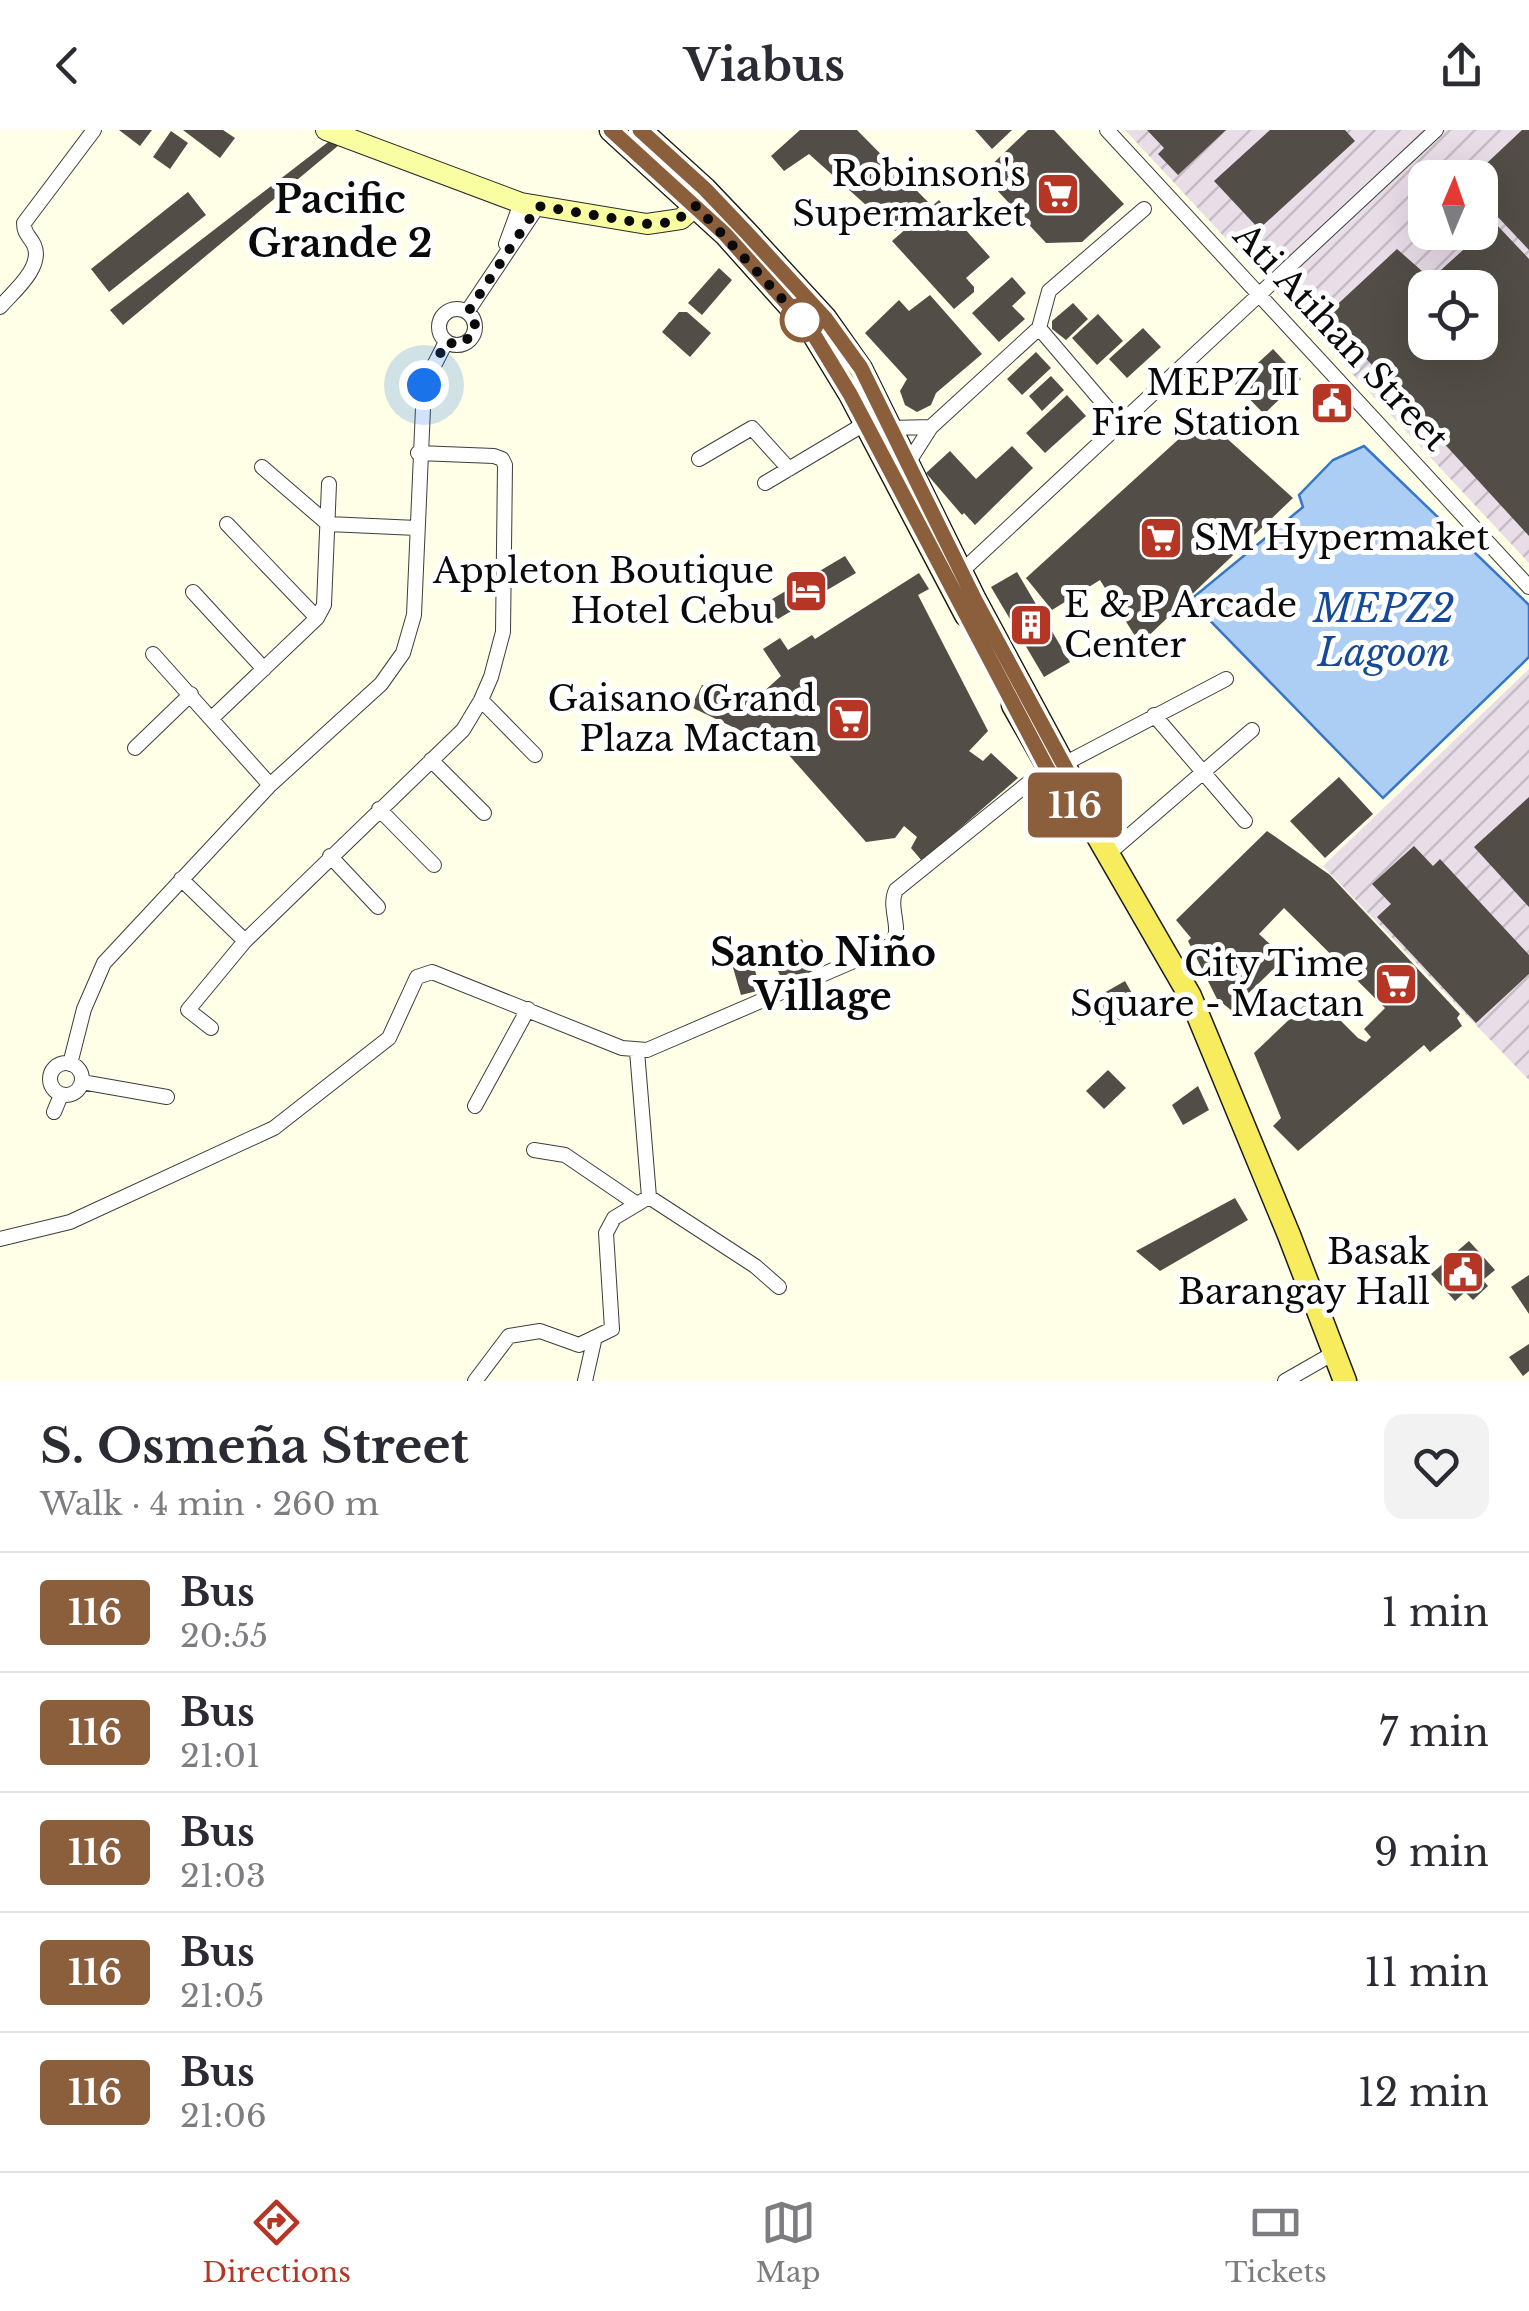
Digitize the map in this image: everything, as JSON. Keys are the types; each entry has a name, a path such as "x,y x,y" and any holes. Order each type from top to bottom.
{"main road":[{"path":"611,130 703,200"},
{"path":"640,130 731,229 825,318 861,368 1022,689 1056,766"},
{"path":"731,229 811,330 1056,766 1079,793 1082,809 1107,855 1190,996 1345,1381"}],"street":[{"path":"0,307 30,272 37,257 24,223 94,130"},
{"path":"326,130 530,204 648,224 674,222 703,200"},
{"name":"Ati Atihan Street","path":"1107,130 1262,293 1529,586"},
{"path":"962,571 1436,130"},
{"path":"468,312 497,269 530,204"},
{"path":"908,462 930,427 1038,328 1049,291 1144,208"},
{"path":"451,310 468,312 475,322 474,334 459,345 446,342 440,333 442,316 451,310"},
{"path":"1038,328 1121,424"},
{"path":"70,1064 84,1009 104,964 270,785 381,684 404,653 414,615 418,452 424,385 446,342"},
{"path":"765,482 866,424"},
{"path":"890,428 930,427"},
{"path":"699,459 752,428 789,469"},
{"path":"211,1028 188,1010 245,940 463,730 491,677 503,632 505,465 494,456 418,452"},
{"path":"262,467 328,524 416,528"},
{"path":"212,718 317,618 324,604 329,484"},
{"path":"227,524 317,618"},
{"path":"193,592 264,669"},
{"path":"153,654 270,785"},
{"path":"0,1239 70,1222 274,1128 389,1038 417,977 424,972 622,1048 647,1050 891,945 897,934 892,900 896,890 1056,766 1226,678"},
{"path":"134,748 191,694"},
{"path":"481,700 536,755"},
{"path":"1154,715 1244,821"},
{"path":"1107,855 1252,730"},
{"path":"432,760 484,813"},
{"path":"379,809 434,866"},
{"path":"330,856 378,907"},
{"path":"180,879 245,940"},
{"path":"475,1106 528,1009"},
{"path":"637,1050 643,1200"},
{"path":"70,1064 81,1073 82,1082 72,1094 60,1095 52,1088 49,1077 54,1067 70,1064"},
{"path":"82,1082 168,1098"},
{"path":"54,1112 60,1095"},
{"path":"534,1150 565,1155 754,1266 778,1287"},
{"path":"474,1381 509,1336 540,1331 579,1345 612,1329 606,1234 614,1218 643,1200"},
{"path":"585,1381 594,1340"},
{"path":"1285,1381 1334,1353"}],"shaded area":[{"path":"1125,130 1529,130 1529,563"},
{"path":"1529,669 1529,1080 1323,866"}],"water":[{"name":"MEPZ2 Lagoon","path":"1364,446 1529,605 1529,657 1383,798 1190,600 1303,507 1299,495 1333,460"}],"building":[{"path":"119,130 152,130 140,146"},
{"path":"183,130 223,130 235,138 220,158"},
{"path":"800,130 857,130 928,202 895,231 809,154 784,171 771,156"},
{"path":"975,130 1012,130 992,149"},
{"name":"Robinson's Supermarket","path":"1028,130 1054,130 1124,204 1082,242 1046,243 982,174"},
{"path":"1147,130 1226,130 1178,175 1158,154 1164,148"},
{"path":"1270,130 1345,130 1355,141 1259,229 1214,181"},
{"path":"1522,130 1529,130 1529,250 1498,217 1498,160 1490,160"},
{"path":"171,131 188,143 170,169 153,157"},
{"path":"336,136 345,140 123,325 110,310"},
{"path":"188,192 206,215 109,292 91,269"},
{"path":"939,200 990,257 966,278 974,292 954,309 892,241"},
{"path":"1498,226 1529,259 1529,536 1326,315 1397,249 1421,270 1408,270 1408,360 1498,360 1498,270 1441,270 1463,250 1498,250"},
{"path":"719,268 732,280 702,315 688,303"},
{"path":"1012,277 1026,293 1012,306 1025,319 999,342 972,313"},
{"path":"930,295 982,354 936,393 931,405 917,412 905,405 900,391 907,379 865,333 899,300 909,311"},
{"path":"1073,303 1088,319 1066,340 1052,329 1052,321"},
{"path":"679,312 687,312 711,333 690,357 662,332"},
{"path":"1098,314 1123,341 1097,365 1072,338"},
{"path":"1143,328 1161,347 1127,378 1109,359"},
{"path":"1273,349 1301,379 1264,414 1235,384"},
{"path":"1036,352 1051,368 1022,395 1007,379"},
{"path":"1051,376 1064,390 1042,411 1029,396"},
{"path":"1067,395 1086,416 1045,453 1026,433"},
{"name":"SM Hypermaket","path":"1203,417 1293,498 1140,644 1100,580 1052,610 1026,578"},
{"path":"1012,446 1033,468 975,525 926,473 950,451 976,479"},
{"name":"Appleton Boutique Hotel Cebu","path":"845,556 856,573 766,626 755,609"},
{"name":"E & P Arcade Center","path":"1017,572 1070,662 1044,677 991,587"},
{"name":"Gaisano Grand Plaza Mactan","path":"919,573 929,589 918,595 988,731 969,751 983,761 991,753 1018,778 922,861 911,848 917,837 904,826 895,838 866,842 787,753 691,707 702,685 762,693 781,676 763,649 780,638 788,650 812,635 815,639"},
{"path":"1339,777 1373,814 1325,858 1290,821"},
{"path":"1529,797 1529,907 1474,847"},
{"name":"City Time Square - Mactan","path":"1267,831 1330,875 1460,1014 1457,1018 1462,1026 1430,1052 1424,1045 1298,1151 1273,1126 1281,1118 1254,1053 1315,995 1366,1042 1371,1037 1364,1029 1385,1008 1284,908 1259,934 1285,958 1231,1010 1217,999 1188,941 1191,938 1176,920"},
{"path":"1414,846 1433,866 1440,859 1529,955 1529,974 1476,1023 1377,917 1391,904 1372,884"},
{"path":"802,939 816,969 784,984 770,954"},
{"path":"748,948 761,990 741,995 729,954"},
{"path":"1125,981 1141,1009 1104,1029 1088,1002"},
{"path":"1108,1070 1126,1088 1104,1109 1086,1091"},
{"path":"1198,1086 1209,1110 1183,1125 1172,1105"},
{"path":"1235,1198 1248,1220 1160,1271 1136,1251"},
{"name":"Basak Barangay Hall","path":"1469,1241 1495,1270 1483,1280 1488,1286 1473,1300 1465,1292 1455,1301 1431,1274"},
{"path":"1529,1275 1529,1314 1511,1287"},
{"path":"1529,1344 1529,1371 1523,1376 1509,1357"}],"bus line":[{"name":"116","path":"611,130 725,234 811,330 850,394 1047,768 1067,800 1082,809 1079,793 975,600 861,368 825,318 746,232 640,130"}],"place":[{"name":"Robinson's Supermarket","path":"1058,194"},
{"name":"MEPZ II Fire Station","path":"1332,403"},
{"name":"SM Hypermaket","path":"1161,538"},
{"name":"Appleton Boutique Hotel Cebu","path":"806,591"},
{"name":"E & P Arcade Center","path":"1031,625"},
{"name":"Gaisano Grand Plaza Mactan","path":"849,719"},
{"name":"City Time Square - Mactan","path":"1396,984"},
{"name":"Basak Barangay Hall","path":"1463,1272"}],"district":[{"name":"Pacific Grande 2","path":"340,222"},
{"name":"Santo Niño Village","path":"823,974"}],"route":[{"path":"424,385 446,342 465,344 474,334 475,322 468,312 538,206 648,224 674,222 696,206 811,330 802,320"}]}
